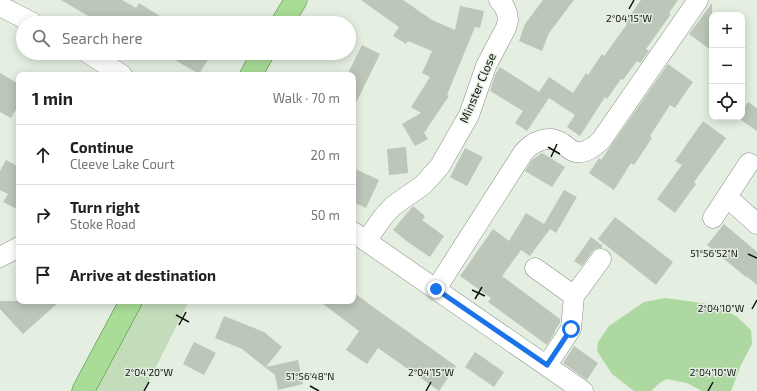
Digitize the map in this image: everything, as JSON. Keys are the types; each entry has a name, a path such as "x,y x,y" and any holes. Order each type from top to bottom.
{"main road":[{"path":"286,16 296,0"},
{"path":"252,72 259,60"},
{"path":"83,391 129,304"}],"street":[{"name":"Minster Close","path":"360,236 383,217 393,206 423,185 440,166 469,114 486,66 506,28 508,20 507,13 499,0"},
{"path":"436,289 528,147 541,140 554,140 577,152 586,150 598,144 698,0"},
{"path":"0,6 19,16"},
{"path":"99,60 117,72"},
{"path":"713,218 749,163"},
{"path":"727,197 757,224"},
{"path":"360,236 583,391"},
{"path":"0,257 16,249"},
{"path":"547,365 571,329 574,296 601,259"},
{"path":"535,268 574,296"}],"shaded area":[{"path":"666,298 715,305 736,316 751,330 752,344 741,365 731,391 702,391 687,383 667,379 651,391 634,391 612,374 597,351 598,342 609,326 644,302"},
{"path":"129,304 188,304 144,391 83,391"}],"building":[{"path":"61,0 122,0 136,8 139,3 160,16 88,16"},
{"path":"361,0 403,0 432,20 455,30 460,6 484,11 480,28 475,27 447,95 449,96 424,133 428,139 415,146 402,124 421,113 411,107 430,77 422,73 432,51 408,41 406,44 393,36 399,27"},
{"path":"543,0 574,0 549,33 542,51 519,41 525,24"},
{"path":"641,0 678,0 669,13 671,14 646,49 649,51 640,63 637,61 623,80 621,79 607,99 605,97 580,136 567,127 575,115 549,98 527,131 515,123 523,111 490,91 495,75 500,67 539,92 549,77 573,93 586,73 588,75 602,54 604,56 627,24 625,23"},
{"path":"712,3 712,12 709,12 709,49 689,34"},
{"path":"362,45 380,54 356,103 356,72 348,72 354,60 356,60"},
{"path":"175,60 208,60 200,72 196,72"},
{"path":"668,64 693,82 675,108 670,105 650,136 652,138 634,165 631,163 614,190 589,173 599,158 601,160"},
{"path":"0,73 16,82 16,109 11,118 0,112"},
{"path":"748,102 757,108 757,131 741,120 745,120 745,107"},
{"path":"703,121 726,138 694,182 696,184 675,213 657,199 682,165 675,161"},
{"path":"406,147 408,173 389,175 387,149"},
{"path":"465,148 483,157 467,186 450,177"},
{"path":"542,153 565,167 552,187 525,171 532,160"},
{"path":"6,160 16,165 16,208 3,202 8,194 0,190 0,171"},
{"path":"356,169 379,180 366,208 356,203"},
{"path":"564,190 577,197 556,233 550,229 530,256 521,250 502,276 560,319 560,323 547,345 488,302 491,298 460,276 493,229 509,241 526,213 544,224"},
{"path":"413,206 425,216 422,220 444,236 430,257 393,230"},
{"path":"615,217 673,262 656,285 598,239"},
{"path":"724,224 757,252 757,285 707,245"},
{"path":"591,237 603,246 592,252 582,266 574,261"},
{"path":"356,294 456,366 439,391 378,348 367,364 346,350 359,331 323,304 356,304"},
{"path":"0,301 16,301 16,304 57,304 23,334 0,309"},
{"path":"224,316 264,332 282,347 266,367 298,360 303,384 278,390 275,375 242,349 215,338"},
{"path":"194,342 216,353 204,375 183,364"},
{"path":"574,346 598,363 587,380 563,363"},
{"path":"475,352 504,372 494,387 465,367"}],"route":[{"path":"436,289 547,365 571,329"}]}
